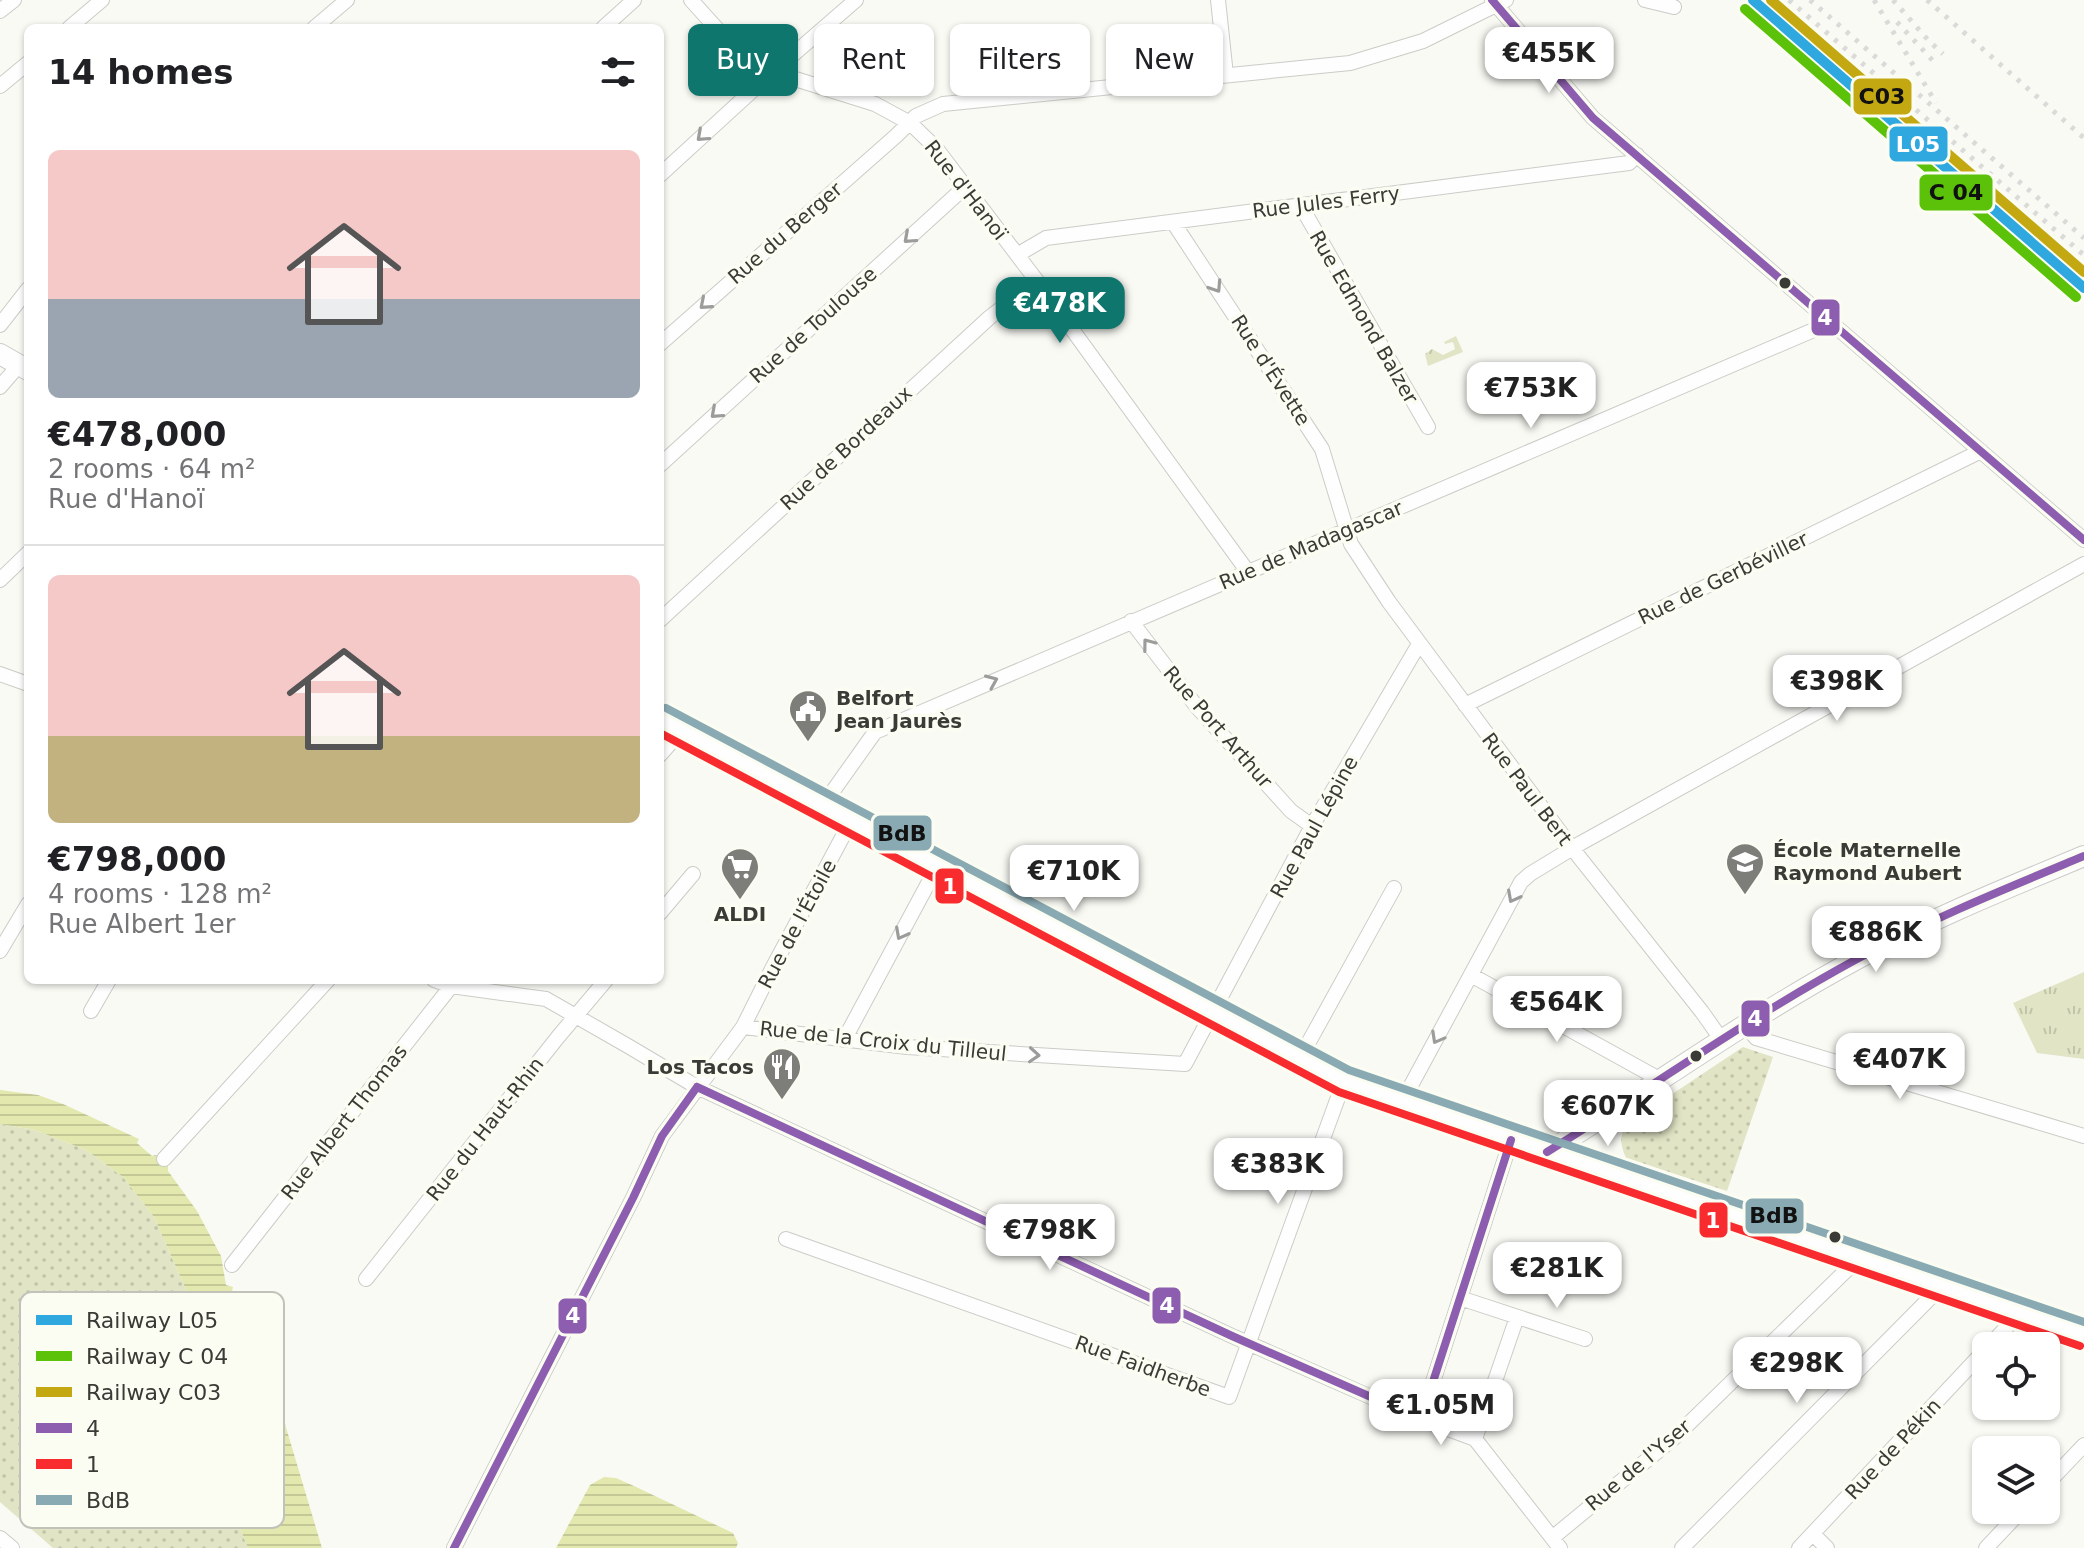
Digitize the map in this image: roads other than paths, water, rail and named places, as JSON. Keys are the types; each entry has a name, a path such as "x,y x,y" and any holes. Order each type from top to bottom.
{"main road":[{"path":"0,354 24,368"},
{"path":"664,721 1344,1081 2084,1335"},
{"path":"1547,1152 1721,1039 1857,959 1996,892 2084,856"}],"street":[{"path":"0,11 14,0"},
{"path":"74,24 102,0"},
{"path":"319,24 347,0"},
{"path":"607,24 634,0"},
{"name":"Rue d'Hanoï","path":"691,0 713,24"},
{"path":"798,50 856,0"},
{"path":"1218,0 1226,75"},
{"path":"1645,0 1674,7"},
{"path":"1498,1 1593,118 2084,540"},
{"name":"Rue du Berger","path":"664,340 916,116 943,104 1350,63 1423,41 1498,1"},
{"path":"0,86 24,66"},
{"name":"Rue d'Hanoï","path":"798,80 875,104 910,123 936,148 1037,281 1248,572"},
{"path":"664,171 747,96"},
{"name":"Rue Jules Ferry","path":"1017,255 1046,238 1629,163 1637,155"},
{"name":"Rue de Toulouse","path":"664,461 966,186"},
{"name":"Rue Edmond Balzer","path":"1301,206 1428,427"},
{"name":"Rue d'Évette","path":"1173,222 1322,449 1347,529"},
{"name":"Rue de Bordeaux","path":"664,616 990,317 1037,281"},
{"path":"0,325 24,294"},
{"name":"Rue de Madagascar","path":"823,805 875,732 1830,323"},
{"path":"0,387 24,368"},
{"name":"Rue de Gerbéviller","path":"1465,705 1981,451"},
{"name":"Rue Paul Bert","path":"1347,529 1351,544 1419,644 1721,1039"},
{"path":"0,580 24,557"},
{"path":"1402,1102 1521,882 1530,874 2084,564"},
{"name":"Rue Port Arthur","path":"1131,621 1197,707 1291,811 1312,826"},
{"name":"Rue Paul Lépine","path":"1213,1012 1312,826 1419,644"},
{"path":"0,674 24,683"},
{"path":"664,750 682,730"},
{"name":"Rue de l'Étoile","path":"743,1027 851,821"},
{"path":"844,1040 938,865"},
{"path":"664,908 693,874"},
{"path":"1300,1058 1394,888"},
{"path":"0,951 24,911"},
{"path":"1471,975 1661,1080"},
{"path":"91,1011 107,984"},
{"path":"164,1159 324,984"},
{"name":"Rue Albert Thomas","path":"232,1265 453,984"},
{"path":"460,984 546,999 697,1087 1248,1343 1421,1419 1475,1439 1556,1543"},
{"name":"Rue du Haut-Rhin","path":"366,1279 603,984"},
{"name":"Rue de la Croix du Tilleul","path":"454,1548 662,1136 743,1027 907,1047 1185,1064 1213,1012"},
{"path":"1745,1025 1756,1038 2084,1136"},
{"name":"Rue Faidherbe","path":"786,1239 1229,1397 1344,1081"},
{"path":"1421,1419 1511,1140"},
{"name":"Rue de l'Yser","path":"1556,1543 1675,1437 1860,1257"},
{"path":"1682,1548 1940,1285"},
{"path":"1460,1298 1585,1339"},
{"name":"Rue de Pékin","path":"2003,1332 2020,1313"},
{"path":"1475,1439 1517,1317"},
{"name":"Rue de Pékin","path":"1799,1548 1972,1365"},
{"path":"2060,1470 2084,1445"},
{"path":"1986,1548 2009,1524"},
{"path":"1813,1534 1827,1548"},
{"path":"0,1538 12,1548"}],"railway":[{"path":"1789,0 2084,255"},
{"path":"1810,0 2084,238"},
{"path":"1874,0 1936,103"},
{"path":"1893,0 1943,54"},
{"path":"1927,0 2084,138"},
{"path":"1897,22 1935,63"}],"rail line":[{"name":"L05","path":"1753,0 2084,288"},
{"name":"C03","path":"1771,0 2084,272"}],"place":[{"name":"Belfort Jean Jaurès","path":"808,743"},
{"name":"École Maternelle Raymond Aubert","path":"1745,896"},
{"name":"ALDI","path":"740,901"},
{"name":"Los Tacos","path":"782,1101"}]}
